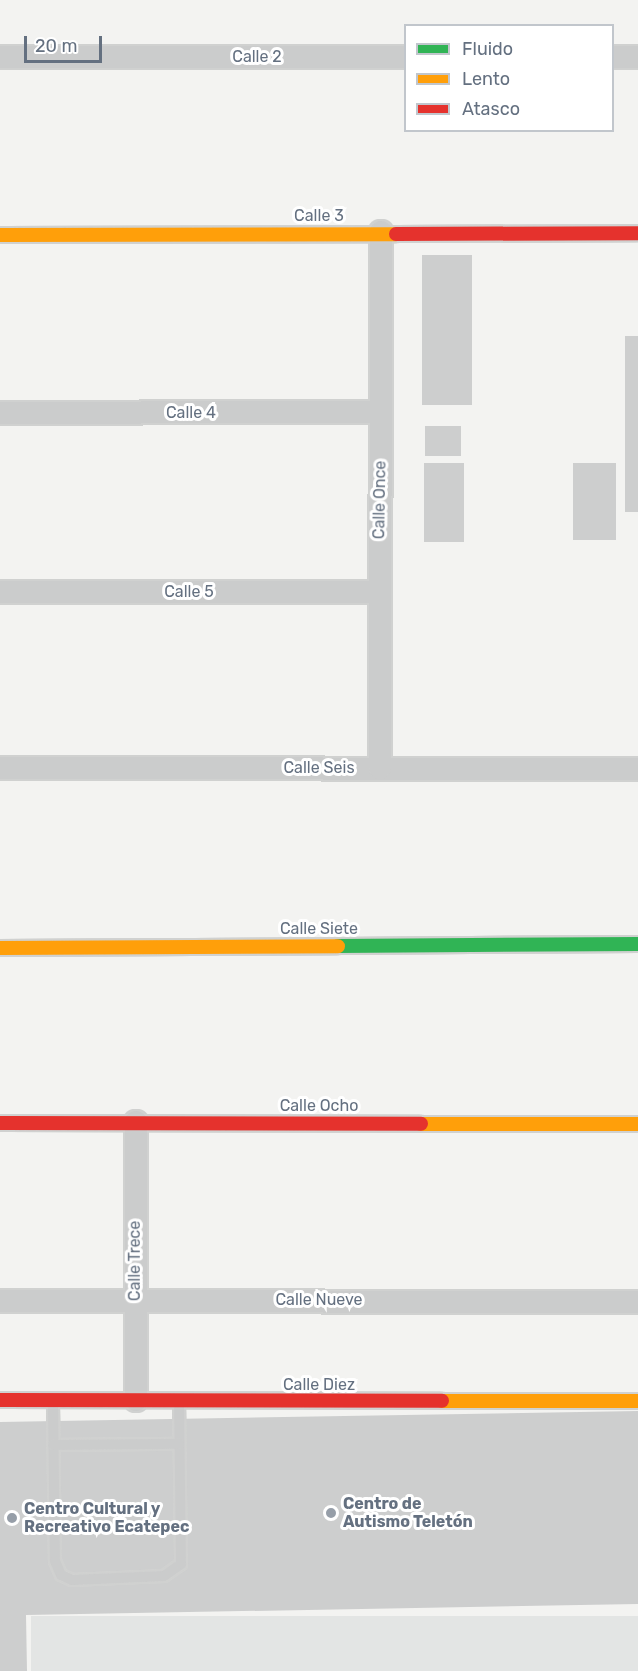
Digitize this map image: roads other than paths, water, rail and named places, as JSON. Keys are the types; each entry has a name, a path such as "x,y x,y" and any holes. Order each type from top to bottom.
{"street":[{"name":"Calle 2","path":"0,57 404,57"},
{"path":"614,57 638,57"},
{"name":"Calle 3","path":"0,236 381,232 638,233"},
{"name":"Calle Once","path":"380,768 378,592 381,232"},
{"name":"Calle 4","path":"0,413 381,412"},
{"name":"Calle 5","path":"0,592 378,592"},
{"name":"Calle Seis","path":"0,768 638,770"},
{"name":"Calle Siete","path":"0,948 638,944"},
{"name":"Calle Trece","path":"136,1122 134,1299 136,1400"},
{"name":"Calle Ocho","path":"0,1123 638,1124"},
{"name":"Calle Nueve","path":"0,1301 134,1299 638,1302"},
{"name":"Calle Diez","path":"0,1400 638,1401"}],"lane":[{"path":"53,1400 55,1561 61,1575 72,1580 164,1576 177,1570 182,1556 179,1402"},
{"path":"53,1445 179,1444"}],"place":[{"name":"Centro de Autismo Teletón","path":"331,1513"},
{"name":"Centro Cultural y Recreativo Ecatepec","path":"12,1518"}]}
